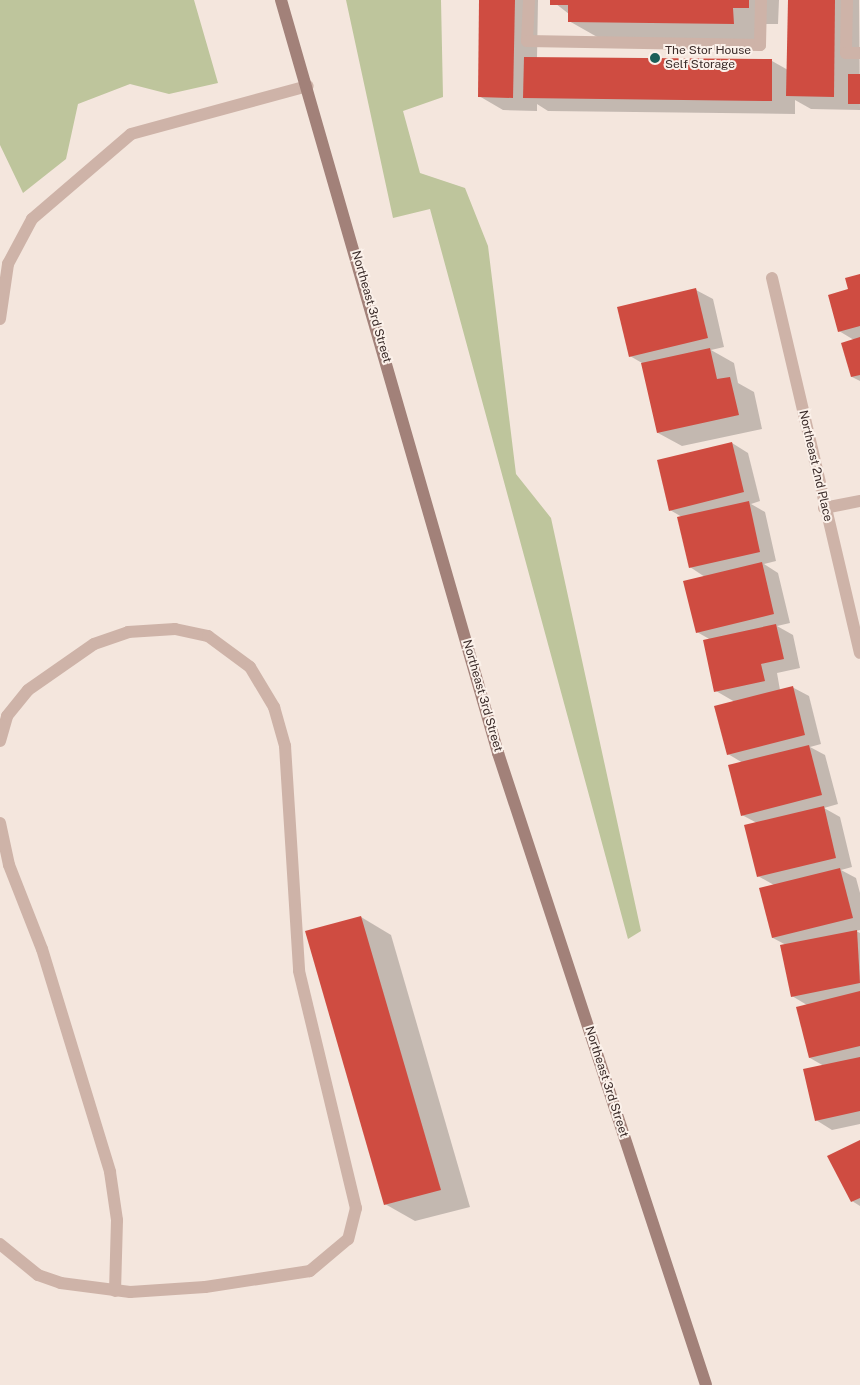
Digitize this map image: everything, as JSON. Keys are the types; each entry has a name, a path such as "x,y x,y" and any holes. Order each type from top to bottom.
{"main road":[{"name":"Northeast 3rd Street","path":"281,0 308,86 498,753 706,1385"}],"street":[{"path":"529,0 527,41 760,45 761,0"},
{"path":"847,0 846,53 860,53"},
{"path":"0,319 8,264 32,219 132,134 308,86"},
{"name":"Northeast 2nd Place","path":"772,278 824,508 860,653"},
{"path":"824,508 860,501"},
{"path":"0,742 6,716 28,690 94,644 128,632 175,629 208,636 250,667 274,707 285,746 299,971 348,1164 355,1224 332,1255 310,1271 205,1287 115,1291 38,1275 0,1244"},
{"path":"0,823 8,865 42,949 110,1172 116,1220 115,1291"}],"green space":[{"path":"0,0 194,0 218,83 169,94 130,84 78,104 66,159 23,193 0,145"},
{"path":"346,0 441,0 443,97 403,111 420,173 465,188 488,246 516,474 551,518 641,931 628,939 430,209 393,218"}],"building":[{"path":"479,0 515,0 513,98 478,97"},
{"path":"550,0 749,0 749,8 733,8 734,24 568,22 568,5 550,5"},
{"path":"788,0 835,0 834,97 786,96"},
{"path":"524,57 772,59 772,101 523,98"},
{"path":"848,74 860,74 860,104 848,104"},
{"path":"860,274 860,326 838,332 828,295 848,289 845,278"},
{"path":"696,288 708,338 629,357 617,307"},
{"path":"860,337 860,375 851,377 841,343"},
{"path":"710,348 717,379 730,377 739,415 657,433 641,363"},
{"path":"732,442 744,492 669,511 657,460"},
{"path":"749,501 760,552 689,568 677,517"},
{"path":"762,562 774,614 696,633 683,581"},
{"path":"776,624 784,659 761,664 765,681 714,692 703,640"},
{"path":"793,686 805,735 727,755 714,706"},
{"path":"809,745 822,795 741,816 728,765"},
{"path":"824,806 836,858 757,877 744,825"},
{"path":"840,868 853,918 772,938 759,888"},
{"path":"361,916 441,1190 384,1205 305,931"},
{"path":"857,930 860,983 791,997 780,945"},
{"path":"860,991 860,1046 809,1058 796,1007"},
{"path":"860,1057 860,1111 815,1121 803,1069"},
{"path":"860,1140 860,1198 851,1202 827,1156"}],"place":[{"name":"The Stor House Self Storage","path":"655,58"}]}
